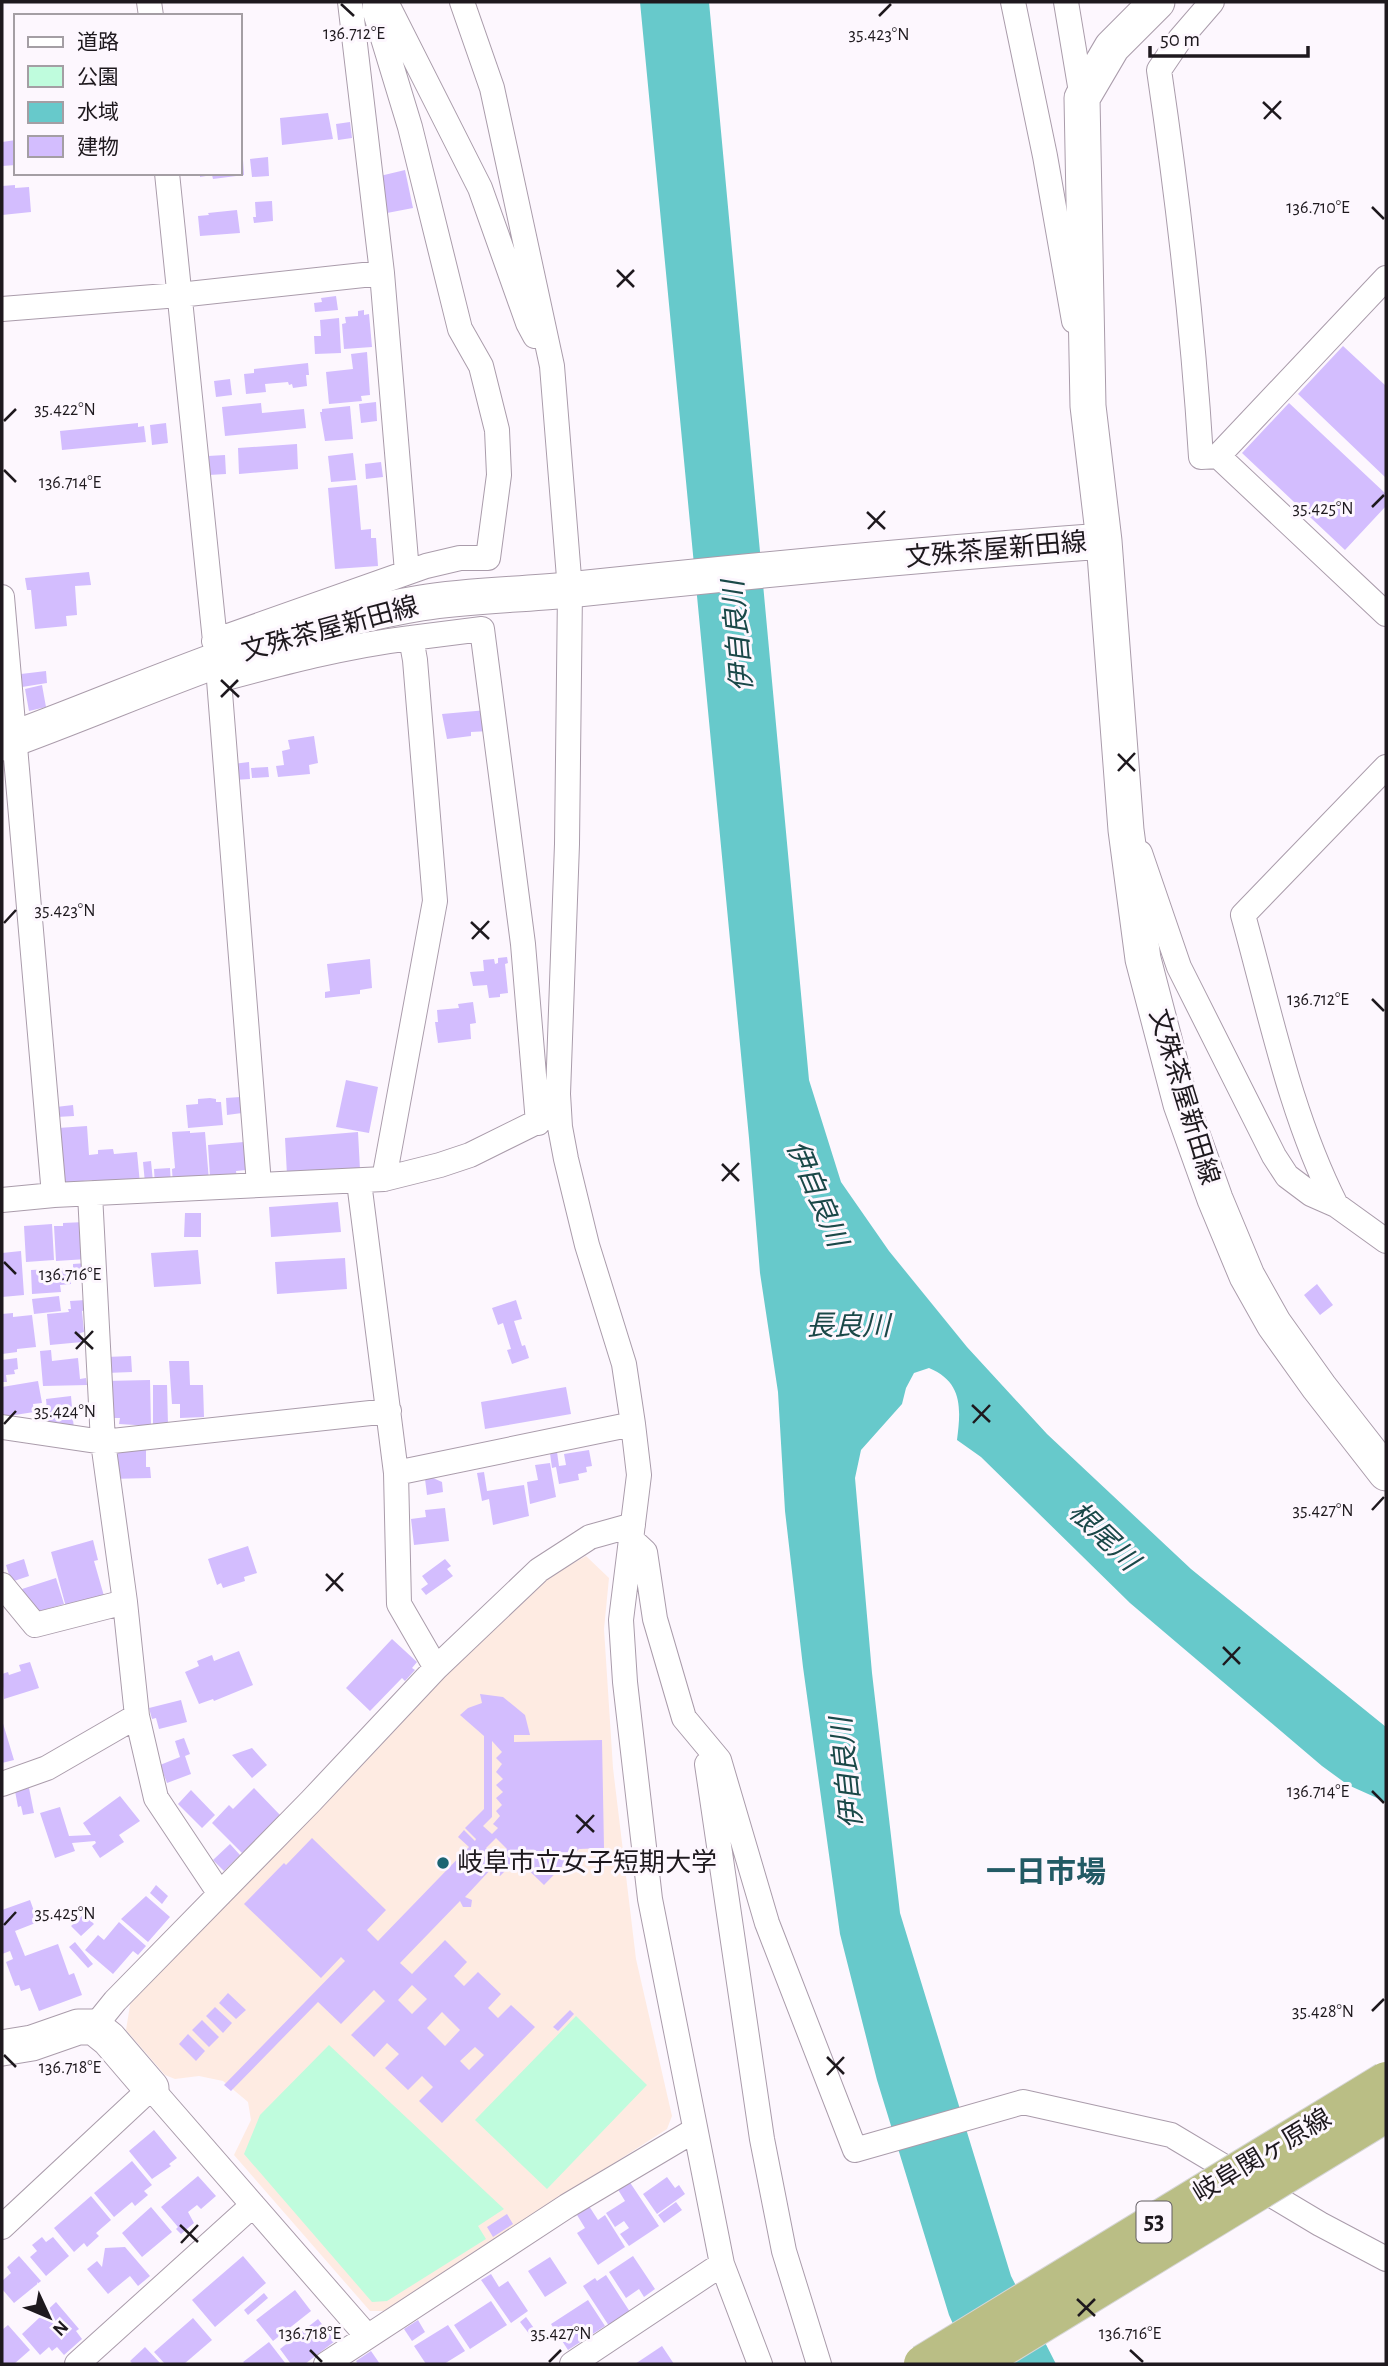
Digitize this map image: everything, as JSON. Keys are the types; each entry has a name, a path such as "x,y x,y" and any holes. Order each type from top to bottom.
{"main road":[{"path":"1104,541 1088,406 1082,98 1112,47 1157,2"},
{"name":"文殊茶屋新田線","path":"9,740 265,643 332,623 422,603 1104,541 1126,830 1143,959 1181,1104 1215,1199 1247,1276 1274,1324 1386,1473"},
{"path":"2,2048 32,2043 78,2027 94,2027 109,2039 151,2088"},
{"name":"岐阜関ヶ原線","path":"923,2364 1386,2081"},
{"name":"岐阜関ヶ原線","path":"975,2364 1386,2113"}],"street":[{"path":"350,2 382,273 407,572"},
{"path":"216,661 407,572 460,558 488,558 499,475 497,441 481,366 460,329 410,127 375,12 375,2"},
{"path":"386,2 480,188 528,323 552,366"},
{"path":"2,1200 54,1195 384,1179 470,1155 549,1117 558,1094 567,844 583,588 552,366 492,88 462,2"},
{"path":"1013,2 1045,156 1088,406"},
{"path":"1066,2 1082,98"},
{"path":"1212,2 1180,39 1159,70 1177,196 1196,379 1201,457 1218,456 1386,278"},
{"path":"167,175 216,661 259,1184"},
{"path":"2,309 179,295 382,273"},
{"path":"1218,456 1386,614"},
{"path":"2,597 9,740 54,1195"},
{"path":"216,661 315,654 364,643 482,629 523,944 549,1117 566,1159 587,1245 624,1364 633,1424 639,1475 621,1620 625,1682 650,1899 722,2264 760,2364"},
{"path":"384,1179 435,901 411,638"},
{"path":"1336,1205 1320,1173 1295,1108 1243,915 1386,767"},
{"path":"1126,830 1142,856 1179,967 1274,1156 1287,1175 1303,1188 1336,1205 1386,1241"},
{"path":"359,1182 396,1473 400,1604 436,1668"},
{"path":"90,1194 103,1442 125,1602 137,1716 156,1798 220,1894"},
{"path":"2,1427 103,1442 389,1411"},
{"path":"396,1473 633,1424"},
{"path":"94,2027 115,2001 436,1668 539,1570 590,1537 632,1532"},
{"path":"632,1532 645,1552 655,1619 684,1718 719,1760 767,1923 855,2150 1023,2102 1171,2135 1320,2224 1386,2259"},
{"path":"2,1585 35,1625 125,1602"},
{"path":"2,1784 47,1768 137,1716"},
{"path":"703,1743 762,2139 784,2251 819,2364"},
{"path":"2,2227 151,2088 367,2336"},
{"path":"326,2364 566,2206 695,2130"},
{"path":"77,2364 253,2205"},
{"path":"572,2364 722,2264"}],"shaded area":[{"name":"岐阜市立女子短期大学","path":"586,1556 609,1578 604,1629 613,1768 636,1959 672,2116 667,2129 384,2311 370,2311 234,2155 251,2120 248,2102 223,2081 199,2076 175,2079 165,2075 126,2030 131,1999 507,1610 546,1579"}],"green space":[{"path":"576,2016 647,2085 547,2189 475,2120"},
{"path":"329,2045 504,2209 478,2226 486,2239 387,2301 372,2302 244,2154 260,2115"}],"water":[{"name":"長良川","path":"640,2 709,2 809,1080 841,1182 889,1251 967,1347 1047,1434 1191,1569 1386,1727 1386,1802 1348,1785 1322,1766 1130,1603 981,1457 957,1440 959,1407 954,1389 940,1374 929,1368 914,1373 902,1404 861,1450 855,1478 872,1673 900,1913 1011,2276 1056,2364 971,2364 949,2315 877,2080 840,1934 803,1667 785,1511 778,1392 760,1273"}],"building":[{"path":"328,113 333,139 282,145 280,118"},
{"path":"350,122 352,138 338,140 336,124"},
{"path":"14,140 14,165 2,166 2,142"},
{"path":"268,157 269,176 252,177 250,159"},
{"path":"242,160 244,175 213,179 212,175 242,175"},
{"path":"405,170 413,208 387,213 380,176"},
{"path":"15,185 15,188 29,187 31,212 2,215 2,186"},
{"path":"272,201 273,221 254,223 255,202"},
{"path":"237,210 240,233 200,236 198,216"},
{"path":"336,296 338,310 315,312 314,303 322,302 321,298"},
{"path":"364,310 364,315 369,314 372,347 344,349 342,324 346,323 345,317 358,316 358,311"},
{"path":"339,318 341,353 315,354 314,336 321,336 320,320"},
{"path":"1343,346 1386,386 1386,478 1298,394"},
{"path":"367,352 370,395 361,396 362,401 329,404 326,372 353,369 351,354"},
{"path":"308,363 307,386 293,388 288,382 265,384 266,392 246,394 244,374 254,373 254,369"},
{"path":"230,379 232,395 216,397 214,381"},
{"path":"376,402 377,421 361,423 359,404"},
{"path":"261,403 262,413 304,409 306,428 225,436 222,407"},
{"path":"1289,403 1386,494 1386,506 1345,550 1242,453"},
{"path":"350,406 353,439 325,441 320,412 322,409"},
{"path":"138,423 138,427 144,426 146,442 62,450 60,431"},
{"path":"166,423 168,443 152,445 150,425"},
{"path":"297,444 298,469 239,474 238,448"},
{"path":"353,453 356,480 331,482 328,456"},
{"path":"225,455 226,474 209,475 208,456"},
{"path":"381,462 383,477 366,479 365,464"},
{"path":"357,485 361,530 371,529 371,538 376,538 378,566 335,569 328,488"},
{"path":"89,572 91,585 75,586 77,615 66,616 67,626 35,629 31,590 27,590 25,578"},
{"path":"46,671 47,683 22,687 21,674"},
{"path":"42,685 46,707 29,711 25,689"},
{"path":"487,710 489,731 471,732 471,736 447,739 442,714"},
{"path":"314,736 318,763 309,765 310,774 278,777 276,766 284,765 282,751 290,749 288,740"},
{"path":"249,762 250,779 234,780 233,764"},
{"path":"268,767 269,777 252,778 251,768"},
{"path":"507,957 508,963 505,964 508,993 489,998 487,985 473,986 470,972 484,971 483,960 494,959 495,964 498,963 498,958"},
{"path":"370,959 372,988 360,990 360,994 325,998 325,992 330,991 327,964"},
{"path":"473,1002 476,1023 470,1024 471,1039 438,1043 435,1022 438,1022 437,1010 459,1008 458,1004"},
{"path":"346,1080 378,1087 369,1133 336,1127"},
{"path":"240,1097 242,1113 227,1115 226,1098"},
{"path":"210,1098 221,1102 223,1125 188,1128 186,1105 198,1104 198,1099"},
{"path":"73,1105 74,1116 57,1117 56,1107"},
{"path":"87,1126 89,1155 98,1154 98,1150 113,1149 114,1154 137,1152 140,1184 92,1188 92,1180 63,1183 58,1128"},
{"path":"172,1132 205,1132 209,1181 173,1185 172,1169 175,1168"},
{"path":"358,1132 360,1170 287,1175 285,1138"},
{"path":"244,1142 246,1170 236,1171 237,1179 210,1177 208,1145"},
{"path":"151,1161 153,1182 145,1183 143,1162"},
{"path":"170,1168 171,1185 155,1186 154,1169"},
{"path":"338,1202 341,1232 271,1237 269,1207"},
{"path":"185,1213 201,1213 201,1237 184,1237"},
{"path":"85,1222 87,1259 56,1261 54,1226"},
{"path":"52,1224 54,1260 26,1262 24,1226"},
{"path":"198,1250 201,1284 154,1287 151,1253"},
{"path":"21,1251 24,1295 2,1297 2,1253"},
{"path":"345,1258 347,1289 277,1294 275,1262"},
{"path":"87,1263 88,1279 73,1280 73,1264"},
{"path":"70,1268 71,1284 60,1285 61,1292 32,1294 31,1270"},
{"path":"1317,1284 1333,1305 1320,1315 1304,1295"},
{"path":"59,1296 61,1311 34,1314 32,1299"},
{"path":"86,1300 86,1310 82,1311 82,1342 50,1345 47,1314 69,1312 70,1301"},
{"path":"516,1300 522,1319 514,1321 529,1358 512,1364 507,1350 511,1349 503,1323 498,1325 492,1308"},
{"path":"13,1313 13,1317 32,1315 36,1347 2,1354 2,1314"},
{"path":"51,1350 52,1361 78,1358 80,1379 86,1378 87,1385 43,1386 40,1351"},
{"path":"131,1356 132,1372 106,1373 106,1357"},
{"path":"17,1358 18,1369 14,1370 15,1374 6,1375 7,1382 2,1382 2,1360"},
{"path":"169,1361 189,1361 190,1385 203,1385 204,1417 180,1418 180,1404 172,1404"},
{"path":"150,1380 151,1426 119,1424 120,1418 106,1418 105,1381"},
{"path":"38,1381 42,1403 33,1404 34,1412 2,1417 2,1387"},
{"path":"153,1385 167,1385 168,1425 153,1425"},
{"path":"566,1387 571,1414 485,1429 481,1402"},
{"path":"71,1396 74,1430 49,1432 46,1399"},
{"path":"146,1449 146,1467 150,1467 151,1478 109,1479 109,1458 118,1458 117,1450"},
{"path":"589,1450 592,1466 586,1467 587,1472 578,1474 579,1480 559,1484 556,1467 552,1468 550,1453 557,1452 559,1466 566,1465 564,1454"},
{"path":"550,1463 556,1497 530,1504 527,1482 538,1480 535,1465"},
{"path":"484,1472 487,1491 524,1485 529,1516 493,1525 489,1499 482,1501 477,1473"},
{"path":"433,1478 442,1482 443,1492 427,1495 425,1479"},
{"path":"445,1508 449,1541 414,1545 411,1519 426,1517 425,1510"},
{"path":"93,1540 98,1560 94,1561 104,1596 66,1607 51,1552"},
{"path":"248,1546 257,1573 244,1577 245,1581 223,1588 221,1583 217,1585 208,1559"},
{"path":"24,1559 29,1576 11,1582 6,1565"},
{"path":"445,1559 451,1566 447,1569 453,1576 426,1595 421,1589 428,1584 422,1576"},
{"path":"56,1578 64,1604 27,1615 22,1589"},
{"path":"392,1639 417,1662 412,1668 415,1670 405,1681 402,1678 370,1711 346,1688"},
{"path":"239,1651 253,1685 214,1701 213,1699 199,1704 185,1672 199,1666 197,1661 212,1655 214,1661"},
{"path":"30,1662 39,1688 4,1699 2,1674 21,1671 19,1665"},
{"path":"480,1694 503,1697 525,1715 530,1735 514,1735 514,1742 602,1740 604,1848 579,1849 544,1885 517,1859 500,1876 492,1868 465,1897 472,1900 471,1907 463,1907 460,1901 400,1963 412,1974 445,1940 467,1962 454,1976 464,1986 478,1972 501,1994 488,2008 498,2018 511,2005 535,2027 442,2123 419,2101 433,2087 422,2076 408,2090 385,2068 399,2054 387,2043 374,2057 351,2035 385,2001 374,1990 341,2024 318,2002 231,2091 224,2085 345,1961 341,1957 321,1978 244,1904 312,1838 386,1910 367,1930 378,1941 469,1847 458,1837 464,1830 475,1841 476,1839 465,1828 484,1809 484,1736 460,1715 468,1708 482,1703","holes":["492,1741 502,1752 496,1758 502,1764 496,1772 503,1779 496,1785 503,1792 496,1798 502,1805 496,1811 500,1816 493,1824 498,1828 492,1834 483,1826 492,1817","496,1838 507,1849 497,1859 486,1848","412,1985 427,1999 412,2014 398,2000","442,2012 460,2030 445,2046 427,2028","475,2047 484,2055 469,2070 460,2061"]},
{"path":"181,1700 187,1722 159,1729 149,1708"},
{"path":"2,1720 14,1760 2,1763"},
{"path":"184,1738 190,1754 185,1756 191,1774 167,1783 160,1765 180,1757 175,1741"},
{"path":"252,1748 267,1765 252,1778 232,1755"},
{"path":"29,1788 34,1813 23,1815 21,1806 18,1807 15,1791"},
{"path":"254,1788 280,1815 242,1853 212,1823 229,1805 233,1809"},
{"path":"191,1790 215,1815 202,1828 178,1804"},
{"path":"120,1796 140,1821 119,1835 124,1842 100,1858 92,1846 95,1841 72,1843 75,1851 55,1858 40,1813 60,1807 69,1836 91,1835 83,1823"},
{"path":"230,1844 240,1855 224,1871 213,1860"},
{"path":"156,1885 168,1896 162,1904 150,1893"},
{"path":"146,1896 170,1917 148,1942 121,1919"},
{"path":"30,1900 38,1922 15,1931 25,1956 58,1944 69,1975 74,1973 82,1995 39,2011 30,1988 21,1991 19,1985 15,1986 6,1962 13,1959 10,1951 2,1954 2,1910"},
{"path":"84,1914 94,1924 81,1936 71,1926"},
{"path":"119,1922 146,1946 138,1955 133,1951 113,1974 85,1950 98,1935 104,1940"},
{"path":"75,1942 93,1964 88,1968 69,1947"},
{"path":"228,1993 246,2010 236,2019 219,2003"},
{"path":"215,2007 232,2023 223,2033 206,2016"},
{"path":"570,2010 574,2014 558,2031 553,2027"},
{"path":"202,2020 219,2037 209,2047 192,2030"},
{"path":"188,2034 205,2051 196,2061 179,2044"},
{"path":"154,2130 177,2158 169,2164 171,2166 152,2179 129,2151"},
{"path":"132,2161 152,2185 144,2191 148,2195 135,2206 132,2202 114,2217 94,2193"},
{"path":"198,2176 216,2196 201,2209 197,2205 188,2212 194,2223 181,2234 161,2207"},
{"path":"667,2177 675,2188 679,2185 685,2194 657,2214 643,2194"},
{"path":"629,2181 659,2226 629,2246 620,2234 629,2228 624,2221 615,2227 606,2213 625,2201 617,2188"},
{"path":"91,2196 111,2220 96,2233 99,2236 87,2247 84,2243 74,2252 54,2228"},
{"path":"676,2202 682,2210 664,2223 658,2215"},
{"path":"589,2206 598,2220 605,2215 625,2247 598,2265 577,2233 585,2228 577,2215"},
{"path":"151,2207 172,2232 142,2257 122,2233"},
{"path":"507,2214 513,2224 493,2237 487,2227"},
{"path":"42,2237 46,2242 53,2237 69,2256 46,2276 30,2257 37,2251 32,2245"},
{"path":"125,2247 150,2276 138,2286 130,2276 108,2294 87,2269 97,2261 102,2267 105,2248"},
{"path":"19,2256 41,2281 14,2303 2,2289 2,2281 11,2273 7,2267"},
{"path":"243,2256 266,2283 215,2327 192,2300"},
{"path":"633,2256 655,2289 644,2297 639,2289 626,2298 609,2272"},
{"path":"550,2257 567,2283 545,2297 528,2271"},
{"path":"491,2274 499,2287 508,2281 528,2311 511,2323 481,2280"},
{"path":"606,2275 632,2315 611,2329 583,2286"},
{"path":"295,2290 311,2311 273,2341 256,2320"},
{"path":"264,2293 268,2298 248,2315 244,2310"},
{"path":"588,2300 605,2326 568,2350 551,2324"},
{"path":"491,2301 507,2325 470,2349 454,2325"},
{"path":"56,2302 79,2329 76,2331 82,2339 64,2355 57,2347 52,2351 49,2347 40,2355 22,2334"},
{"path":"526,2317 536,2331 530,2335 520,2322"},
{"path":"193,2318 212,2340 184,2364 165,2364 154,2352"},
{"path":"318,2319 335,2341 305,2364 291,2364 280,2349"},
{"path":"418,2320 425,2332 412,2341 404,2329"},
{"path":"8,2325 30,2350 14,2364 2,2364 2,2330"},
{"path":"448,2325 465,2351 444,2364 426,2364 414,2346"},
{"path":"269,2342 286,2364 243,2362"},
{"path":"662,2346 674,2364 635,2364"},
{"path":"145,2347 161,2364 133,2364 130,2361"},
{"path":"371,2351 380,2364 358,2364 356,2361"}],"place":[{"name":"岐阜市立女子短期大学","path":"443,1863"}],"district":[{"name":"一日市場","path":"1046,1873"}],"water label":[{"name":"伊自良川","path":"739,636"},
{"name":"伊自良川","path":"816,1194"},
{"name":"根尾川","path":"1103,1537"},
{"name":"伊自良川","path":"848,1773"}]}
